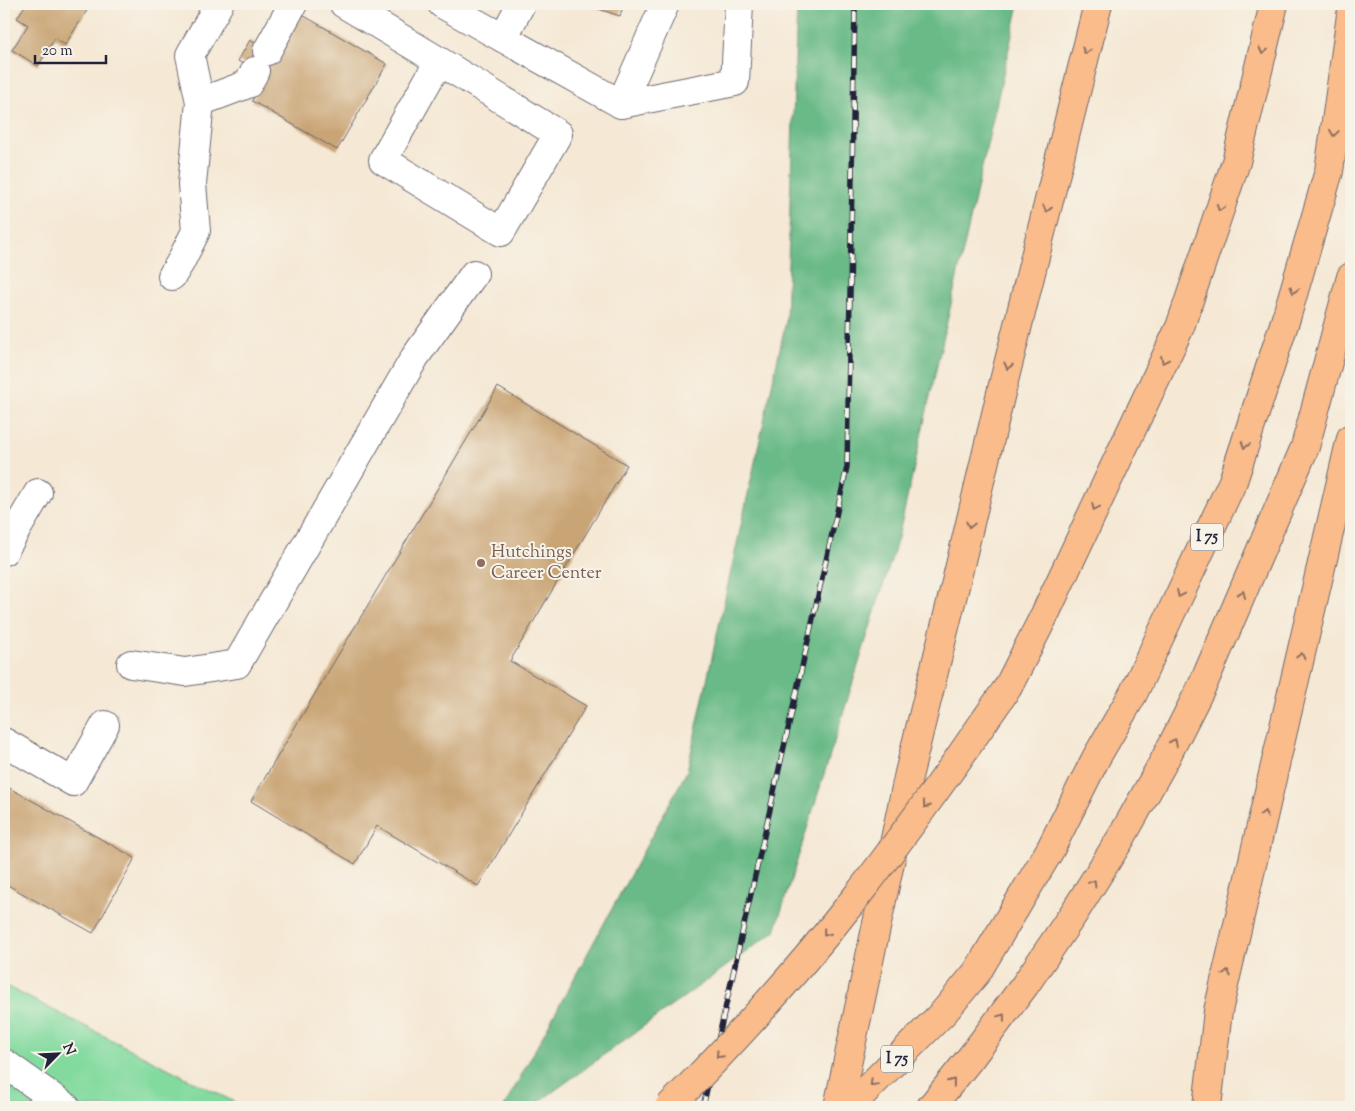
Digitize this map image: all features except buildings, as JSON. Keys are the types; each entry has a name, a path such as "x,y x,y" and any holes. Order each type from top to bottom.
{"highway":[{"path":"838,1107 909,773 1006,372 1098,4"},
{"path":"670,1107 804,961 867,883 906,832 1008,688 1180,327 1236,162 1274,4"},
{"name":"I 75","path":"849,1107 944,1012 977,972 1050,850 1096,758 1133,694 1233,481 1287,315 1328,171 1351,15"},
{"path":"931,1107 1025,985 1074,913 1111,854 1164,761 1204,682 1304,447 1351,277"},
{"path":"1195,1107 1351,438"},
{"path":"1207,1107 1218,1011"}],"street":[{"path":"172,276 196,230 192,184 200,102 190,55 219,4"},
{"path":"200,102 248,84 293,4"},
{"path":"344,4 439,61 558,134 501,232 383,160 439,61"},
{"path":"442,4 621,104 735,82 738,4"},
{"path":"503,38 521,4"},
{"path":"621,104 665,4"},
{"path":"131,664 185,672 237,664 415,357 474,274"},
{"path":"4,551 38,493"},
{"path":"4,742 73,782 105,725"},
{"path":"4,1063 66,1107"}],"green space":[{"path":"797,4 1019,4 898,538 775,931 532,1107 504,1107 687,771 786,321"},
{"path":"4,985 244,1107 4,1107"}],"railway":[{"path":"703,1107 847,467 855,4"}],"place":[{"name":"Hutchings Career Center","path":"481,563"}]}
